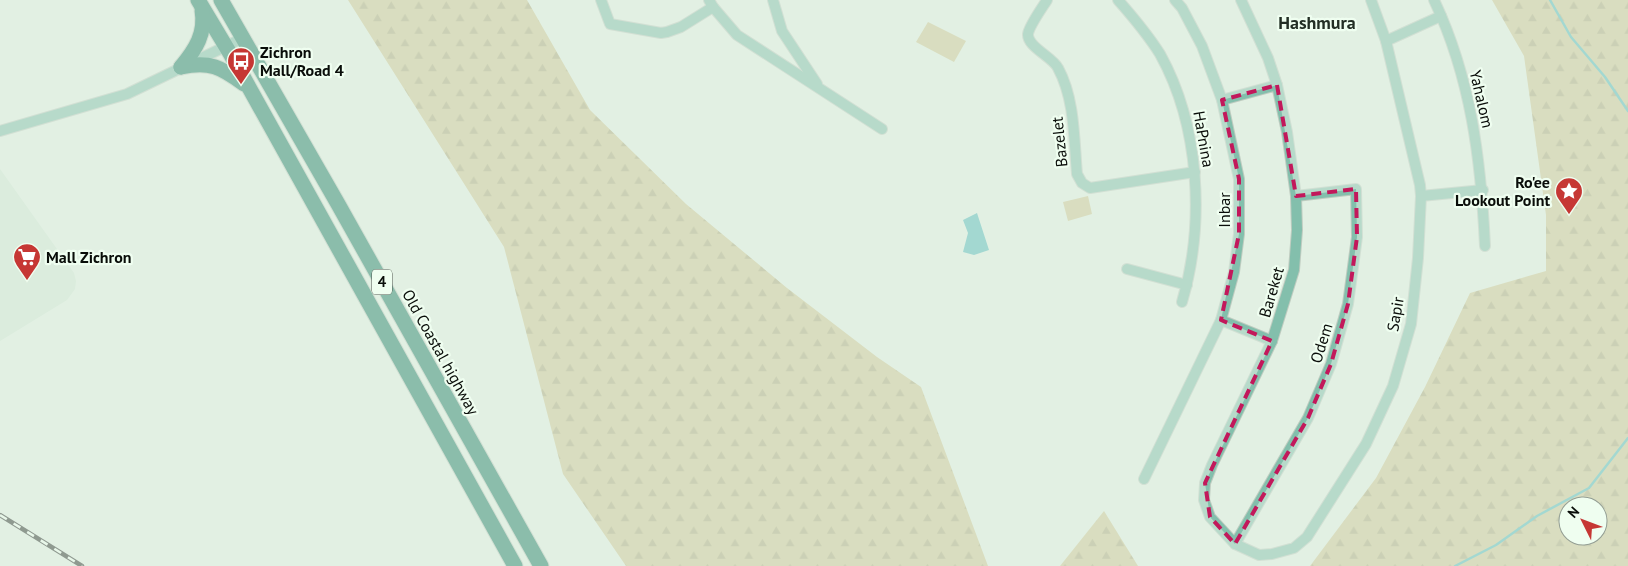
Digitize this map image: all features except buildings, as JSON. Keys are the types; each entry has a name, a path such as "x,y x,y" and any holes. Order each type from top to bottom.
{"highway":[{"name":"Old Coastal highway","path":"221,0 541,566"},
{"name":"4","path":"199,3 226,46 515,566"},
{"path":"181,67 193,53 201,36 203,25 199,3"},
{"path":"181,67 197,64 220,68 248,86"}],"street":[{"path":"601,0 610,24 661,33 681,27 711,4 737,35 882,129"},
{"path":"773,0 782,31 819,87"},
{"name":"Bazelet","path":"1047,0 1028,33 1030,41 1057,65 1064,82 1070,105 1078,174 1082,183 1090,188 1195,172"},
{"name":"HaPnina","path":"1118,0 1160,54 1183,106 1195,172 1195,227 1187,285 1182,302"},
{"name":"Inbar","path":"1144,479 1221,320 1234,272 1240,234 1239,179 1222,100 1202,46 1182,8 1175,0"},
{"name":"Bareket","path":"1235,544 1210,517 1204,500 1205,483 1272,341 1294,270 1297,230 1296,196 1287,132 1276,85 1268,58 1241,0"},
{"name":"Sapir","path":"1235,544 1259,555 1294,548 1307,537 1366,444 1393,386 1411,324 1422,196 1386,41 1371,0"},
{"name":"Yahalom","path":"1434,0 1457,57 1474,126 1483,190 1485,246"},
{"path":"1386,41 1441,16"},
{"path":"0,131 127,94 243,38"},
{"path":"1222,100 1276,85"},
{"name":"Odem","path":"1235,544 1308,418 1332,364 1348,304 1356,237 1356,189 1296,196"},
{"path":"1422,196 1483,190"},
{"path":"1127,269 1187,285"},
{"path":"1221,320 1272,341"}],"highlighted area":[{"path":"1277,85 1296,196 1356,189 1357,237 1348,304 1331,364 1308,418 1235,544 1210,517 1205,483 1272,341 1221,320 1239,234 1239,179 1222,100"}],"shaded area":[{"path":"0,169 74,273 76,281 75,289 67,300 0,341"}],"green space":[{"path":"348,0 527,0 590,110 686,204 787,288 877,357 921,387 988,566 626,566 563,474 504,247"},
{"path":"1492,0 1628,0 1628,566 1310,566 1376,478 1425,387 1470,293 1546,271 1546,215 1524,56"},
{"path":"928,22 966,41 954,62 916,42"},
{"path":"1088,196 1092,214 1068,221 1063,202"},
{"path":"1104,511 1138,566 1060,566"}],"water":[{"path":"977,213 989,250 974,255 963,252 968,233 963,220"}],"waterway":[{"path":"1550,0 1571,37 1605,77 1628,111"},
{"path":"1455,566 1496,545 1537,516 1589,488 1628,438"}],"railway":[{"path":"0,515 82,566"}],"place":[{"name":"Zichron Mall/Road 4","path":"241,85"},
{"name":"Ro'ee Lookout Point","path":"1569,215"},
{"name":"Mall Zichron","path":"27,281"}],"district":[{"name":"Hashmura","path":"1317,23"}]}
